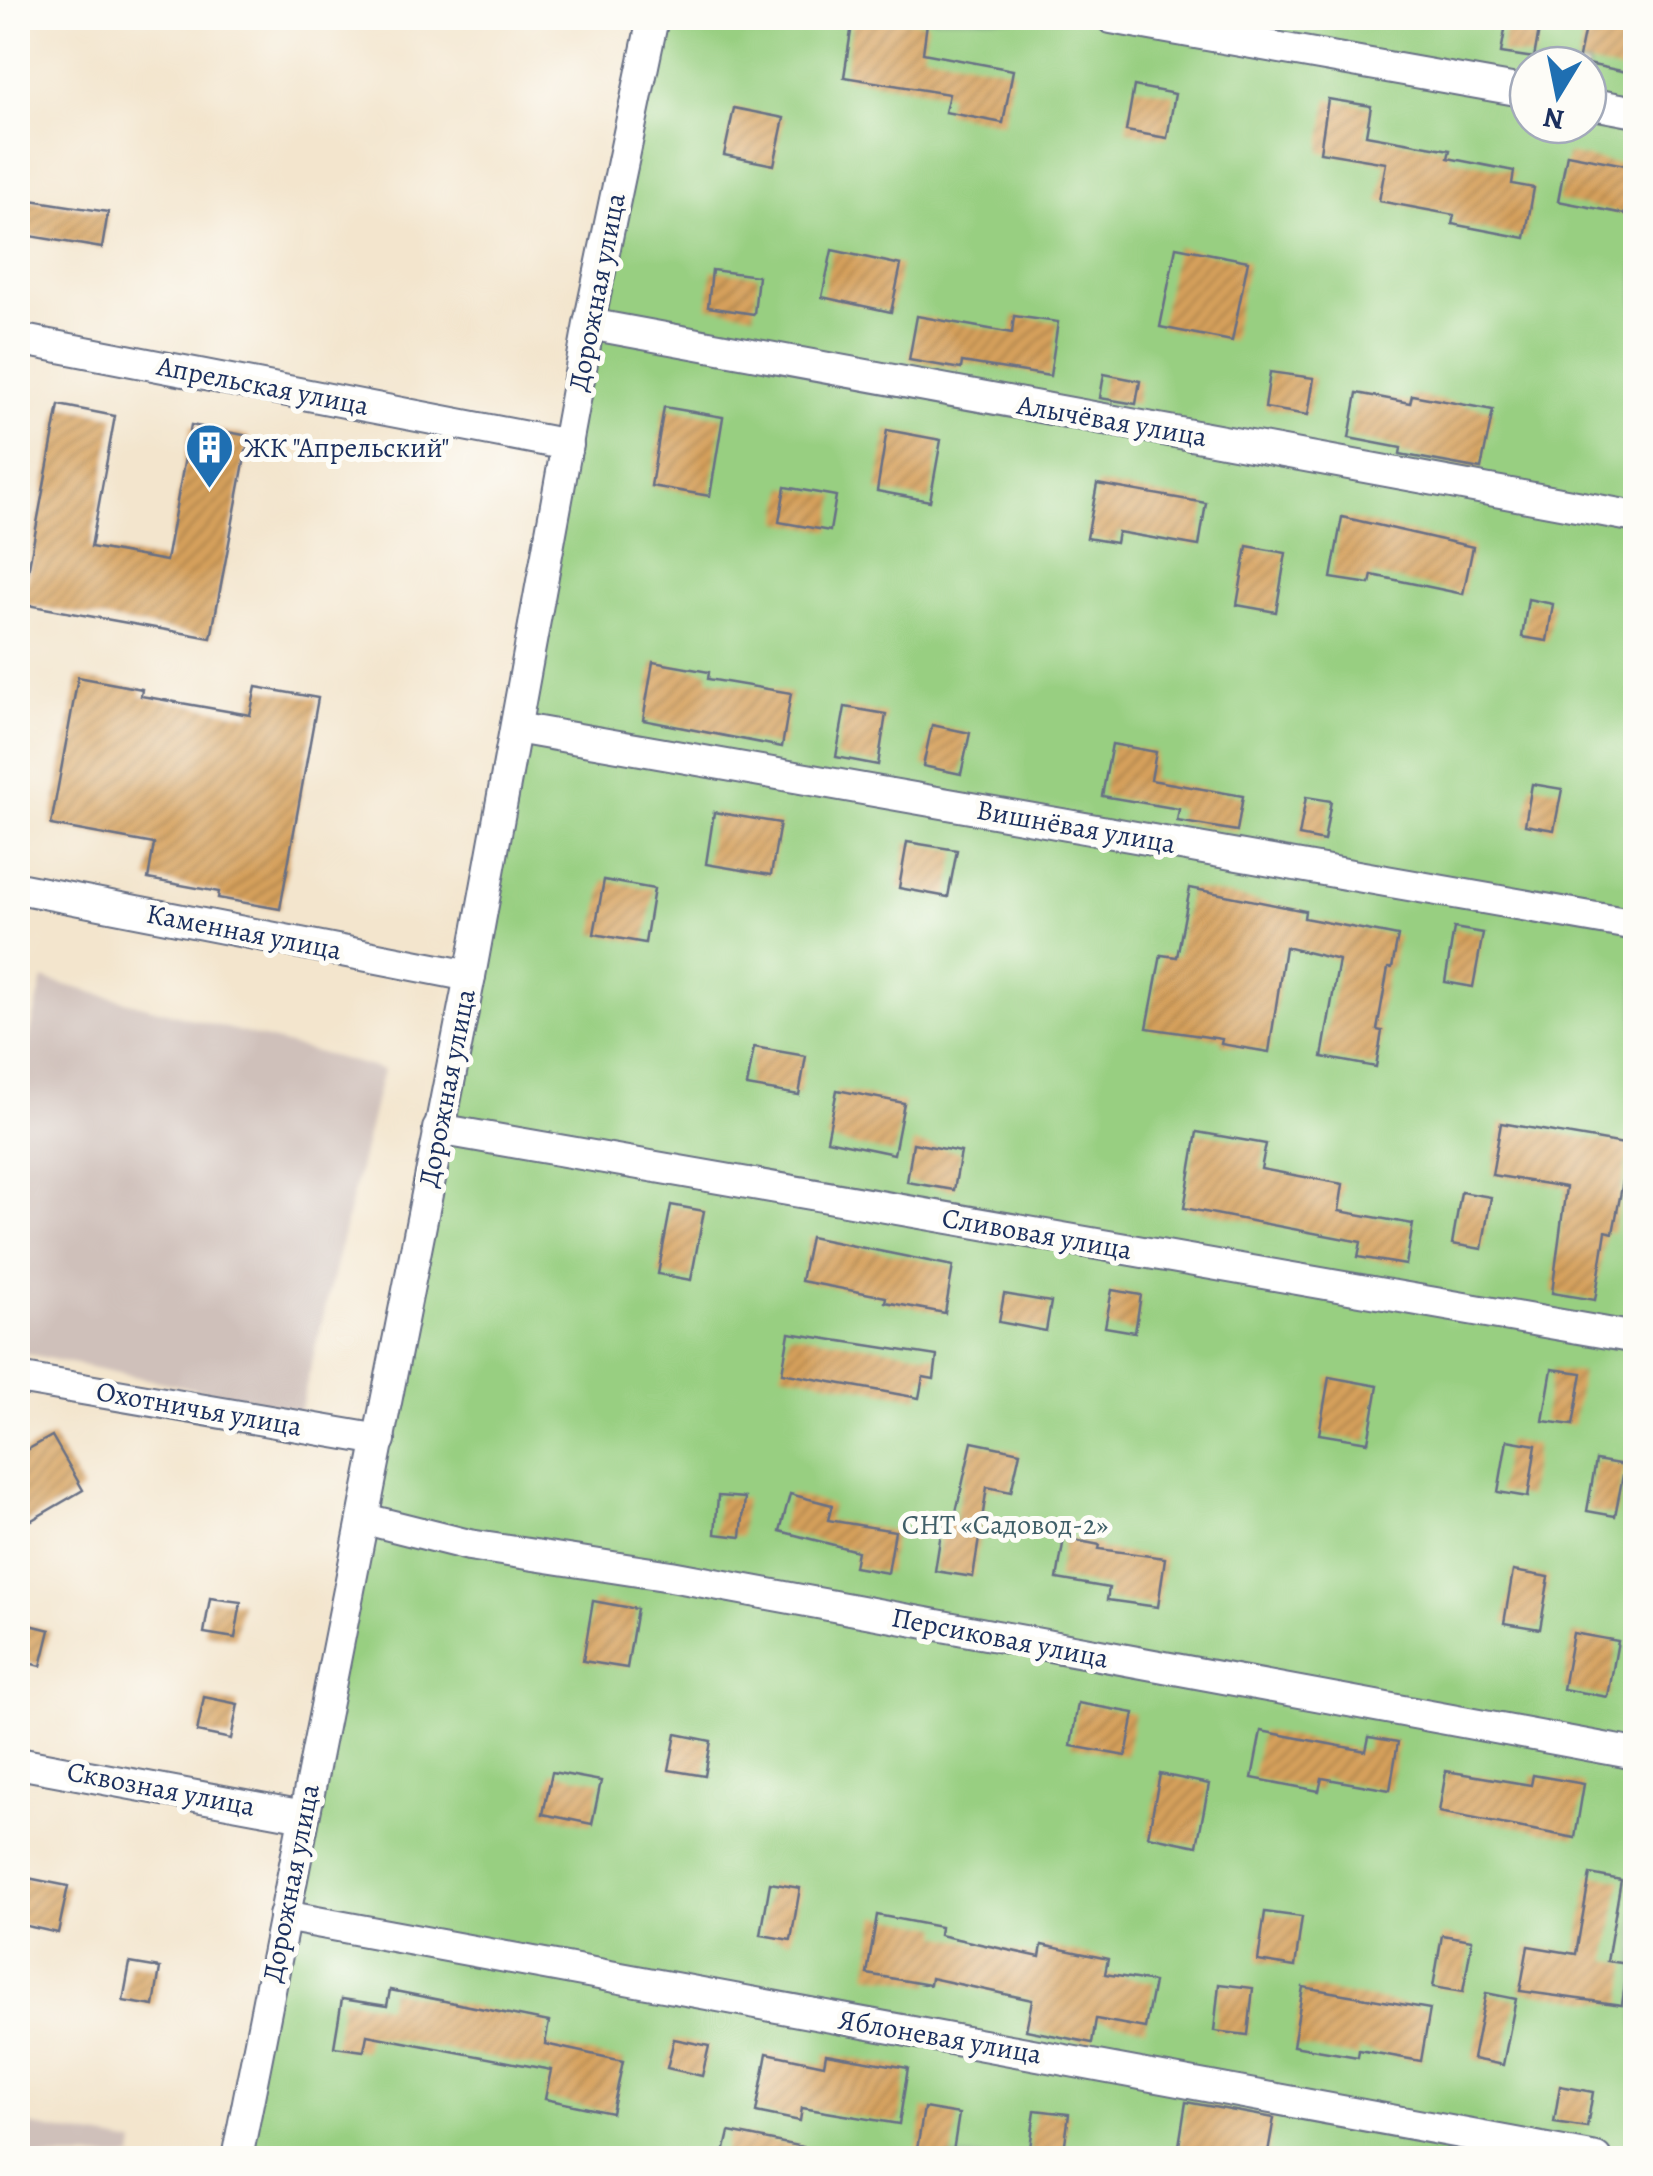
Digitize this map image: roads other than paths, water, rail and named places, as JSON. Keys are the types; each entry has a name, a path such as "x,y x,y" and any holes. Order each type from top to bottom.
{"street":[{"name":"Дорожная улица","path":"238,2158 470,976 589,324 652,18"},
{"path":"1110,18 1508,88"},
{"path":"1608,107 1636,112"},
{"name":"Алычёвая улица","path":"589,324 1636,517"},
{"name":"Апрельская улица","path":"18,339 568,444"},
{"name":"Вишнёвая улица","path":"516,728 1636,925"},
{"name":"Каменная улица","path":"18,888 470,976"},
{"name":"Сливовая улица","path":"438,1129 1636,1338"},
{"name":"Охотничья улица","path":"18,1378 380,1440"},
{"name":"Персиковая улица","path":"365,1519 470,1545 671,1576 1636,1754"},
{"name":"Сквозная улица","path":"18,1762 304,1816"},
{"name":"Яблоневая улица","path":"284,1916 1596,2158"}],"place":[{"name":"ЖК \"Апрельский\"","path":"209,490"}],"park label":[{"name":"СНТ «Садовод-2»","path":"1005,1525"}]}
